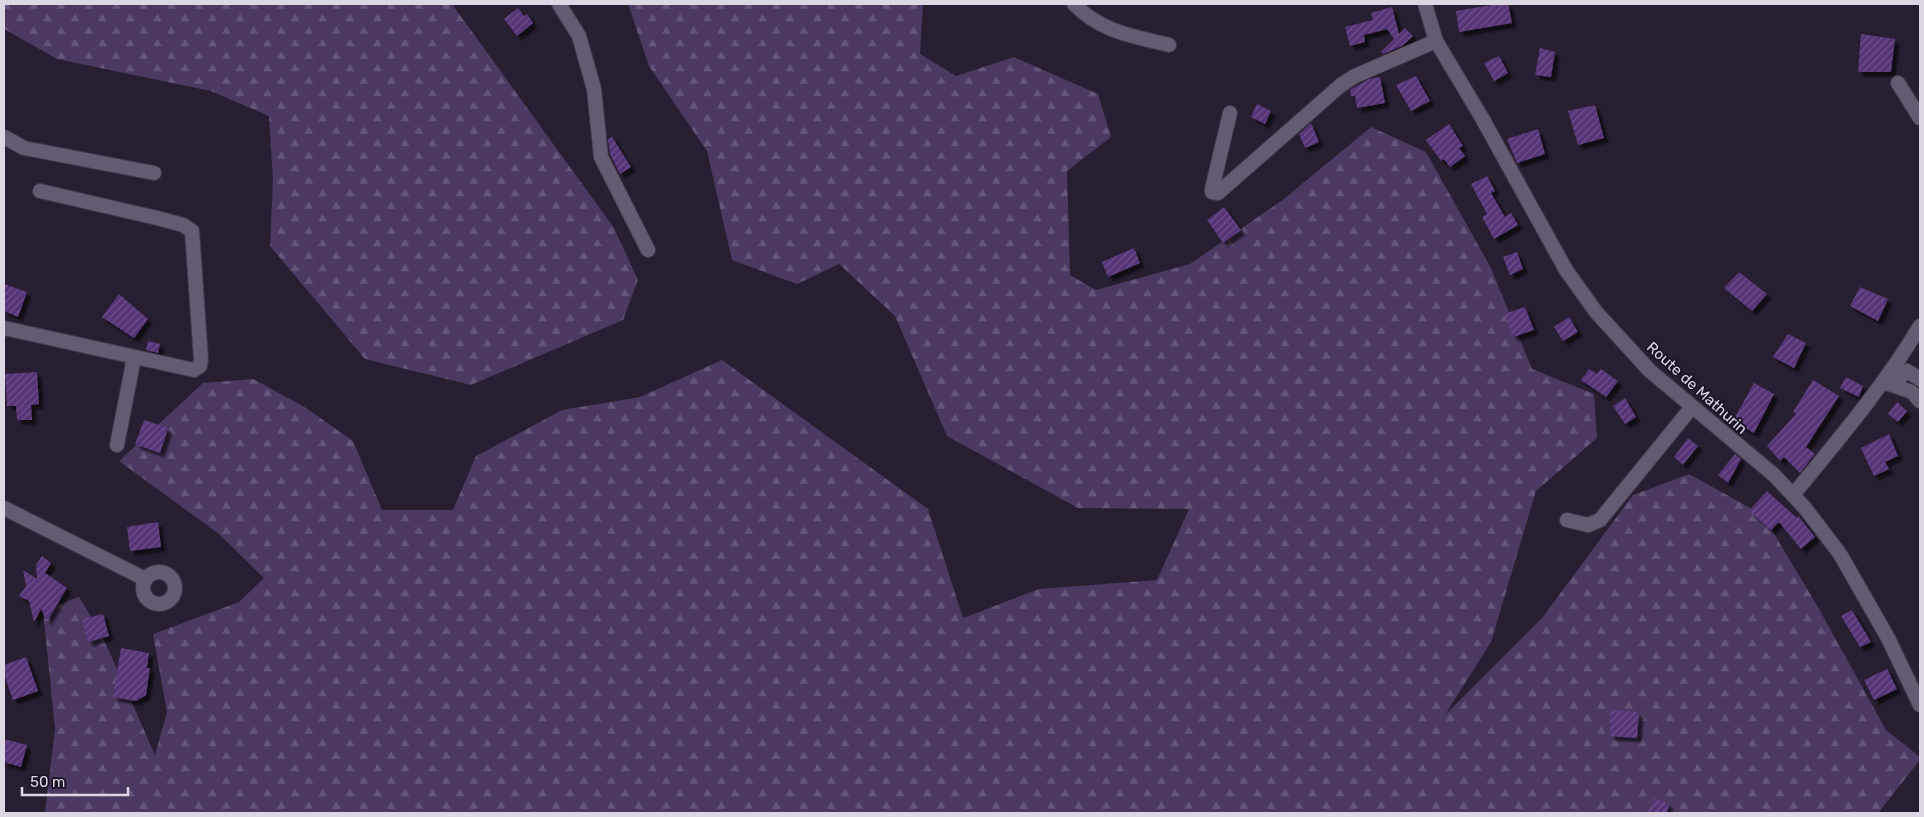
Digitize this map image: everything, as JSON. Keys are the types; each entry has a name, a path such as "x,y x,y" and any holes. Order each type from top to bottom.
{"street":[{"path":"559,4 580,36 592,80 601,157 648,250"},
{"path":"1074,4 1101,25 1115,32 1169,45"},
{"name":"Route de Mathurin","path":"1425,4 1436,41 1482,118 1566,270 1596,312 1650,372 1774,475 1794,494 1840,554 1888,638 1920,705"},
{"path":"1230,113 1212,189 1214,193 1218,193 1341,85 1355,76 1436,41"},
{"path":"1898,84 1920,118"},
{"path":"4,137 24,148 154,173"},
{"path":"4,328 194,370 200,366 200,326 192,231 183,224 40,191"},
{"path":"1794,494 1889,384 1920,326"},
{"path":"117,445 134,358"},
{"path":"1889,384 1907,371 1920,379"},
{"path":"1889,384 1912,392 1920,401"},
{"path":"1567,520 1588,525 1600,520 1692,407"},
{"path":"4,508 144,579"}],"green space":[{"path":"4,4 452,4 614,228 638,280 623,320 471,385 365,359 270,246 273,180 269,116 211,91 57,59 4,29"},
{"path":"628,4 923,4 920,54 956,76 1014,57 1098,94 1111,137 1067,171 1070,275 1096,290 1190,264 1284,199 1371,127 1426,152 1491,268 1532,369 1594,394 1597,438 1536,491 1491,642 1445,715 1542,618 1633,495 1689,474 1763,515 1819,609 1886,730 1920,757 1920,760 1878,813 46,813 55,729 43,610 79,597 101,633 155,755 167,712 153,634 239,602 264,578 219,534 119,461 203,383 253,379 303,406 353,441 382,510 453,510 476,456 562,410 640,397 722,360 928,509 963,618 1039,589 1157,580 1189,509 1078,508 947,436 895,316 839,264 797,284 732,260 707,151 649,66"}],"building":[{"path":"1508,4 1512,23 1459,32 1456,11"},
{"path":"1392,7 1399,34 1405,28 1413,36 1402,46 1383,54 1381,52 1394,39 1387,29 1364,35 1365,42 1350,46 1345,27 1373,20 1371,13"},
{"path":"518,8 524,16 527,14 533,23 517,36 504,19"},
{"path":"1861,34 1895,39 1891,72 1858,72"},
{"path":"1540,48 1555,52 1551,77 1535,75"},
{"path":"1499,56 1508,73 1494,81 1484,63"},
{"path":"1416,76 1430,101 1411,111 1396,85"},
{"path":"1380,77 1385,103 1357,108 1355,96 1351,96 1350,90 1369,79"},
{"path":"1257,104 1271,111 1265,124 1251,117"},
{"path":"1595,105 1604,138 1578,145 1568,111"},
{"path":"1311,123 1319,142 1305,148 1299,134"},
{"path":"1449,124 1463,146 1459,148 1465,156 1450,167 1444,159 1441,161 1426,140"},
{"path":"1538,129 1545,154 1517,163 1507,139"},
{"path":"612,137 631,167 620,174 610,154 608,139"},
{"path":"1487,176 1495,191 1491,193 1505,217 1511,213 1518,225 1494,239 1482,217 1487,214 1471,184"},
{"path":"1224,207 1241,230 1223,243 1207,220"},
{"path":"1134,248 1140,263 1108,277 1102,262"},
{"path":"1517,252 1523,269 1510,275 1503,257"},
{"path":"1739,272 1767,294 1752,311 1724,288"},
{"path":"4,284 27,292 18,317 4,311"},
{"path":"1860,287 1888,299 1878,321 1850,306"},
{"path":"119,294 148,319 134,338 102,317"},
{"path":"1525,307 1534,330 1513,337 1504,314"},
{"path":"1569,317 1578,332 1563,341 1554,327"},
{"path":"1788,334 1806,343 1794,368 1773,357"},
{"path":"148,341 160,344 158,353 146,350"},
{"path":"1589,369 1597,374 1601,369 1618,381 1606,397 1581,380"},
{"path":"37,372 39,404 31,405 32,420 17,420 16,406 7,406 5,374"},
{"path":"1846,377 1863,386 1859,397 1840,388"},
{"path":"1813,380 1839,396 1806,447 1815,454 1800,473 1784,457 1780,461 1767,446 1796,414 1793,412"},
{"path":"1754,383 1774,394 1754,433 1733,421"},
{"path":"1625,398 1636,417 1625,424 1613,406"},
{"path":"1897,402 1907,411 1898,422 1888,414"},
{"path":"144,420 168,428 160,453 135,444"},
{"path":"1889,434 1898,456 1885,462 1889,469 1874,476 1861,448"},
{"path":"1688,438 1698,446 1683,465 1674,457"},
{"path":"1735,454 1741,459 1728,483 1718,475"},
{"path":"1767,491 1797,518 1798,516 1815,537 1801,549 1779,522 1771,530 1749,511"},
{"path":"158,522 161,547 130,551 127,527"},
{"path":"42,556 51,563 45,573 67,588 47,621 41,609 34,622 29,601 19,596 26,586 23,570 37,579 36,565"},
{"path":"1852,610 1871,642 1860,647 1841,616"},
{"path":"103,614 109,636 88,642 82,619"},
{"path":"121,648 149,653 147,668 150,668 146,695 136,701 113,697"},
{"path":"26,657 38,691 13,700 4,674 4,665"},
{"path":"1887,669 1897,689 1874,700 1864,680"},
{"path":"1611,710 1639,712 1637,738 1610,736"},
{"path":"4,739 27,745 21,767 4,762"},
{"path":"1654,798 1669,804 1667,813 1648,813"}]}
